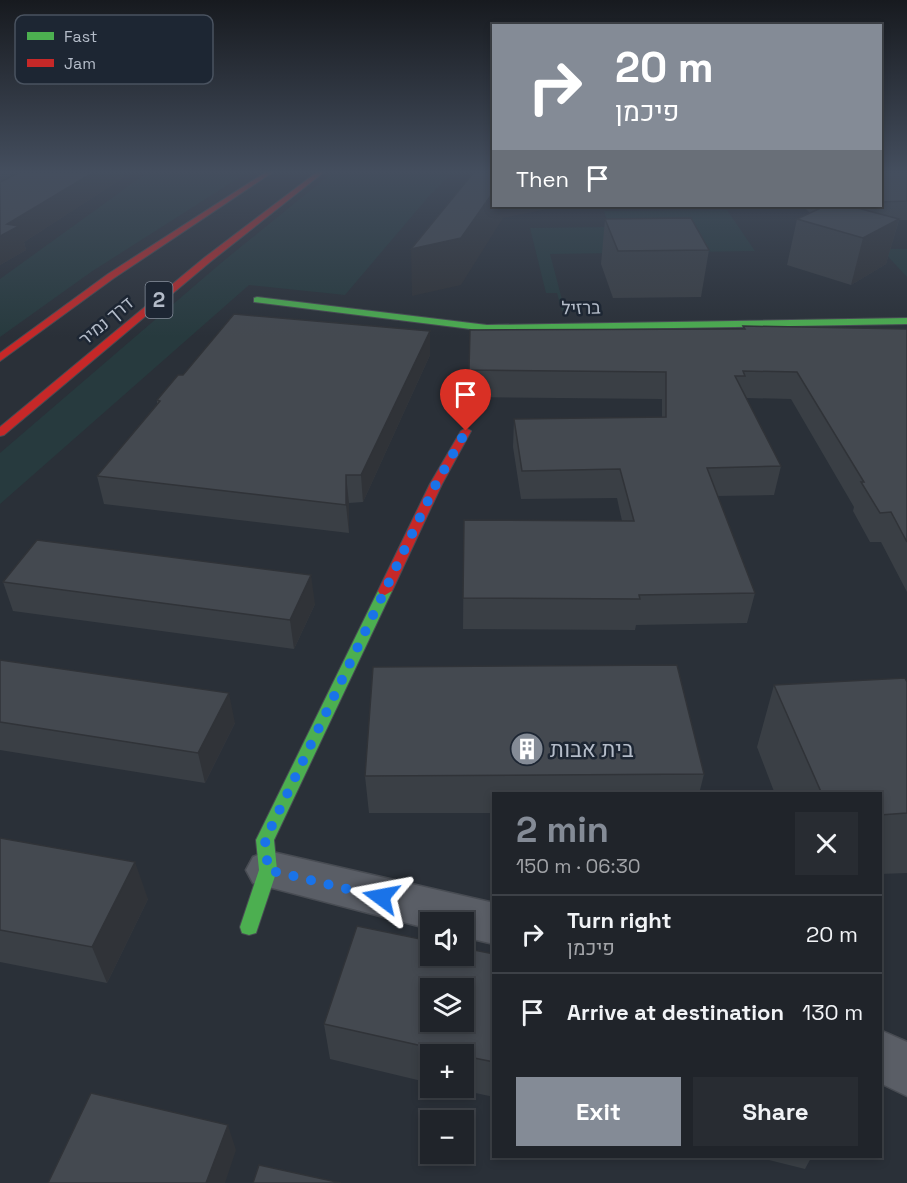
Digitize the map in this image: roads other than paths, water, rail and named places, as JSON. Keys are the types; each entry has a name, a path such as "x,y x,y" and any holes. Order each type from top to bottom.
{"main road":[{"name":"דרך נמיר","path":"0,358 120,270 185,227"},
{"name":"דרך נמיר","path":"0,433 249,227"},
{"name":"ברזיל","path":"257,300 487,328 907,321"},
{"path":"249,927 268,870 265,840 436,484 466,431"}],"street":[{"path":"268,870 492,924"},
{"path":"882,1056 907,1070"}],"place":[{"name":"בית אבות","path":"527,749"}]}
